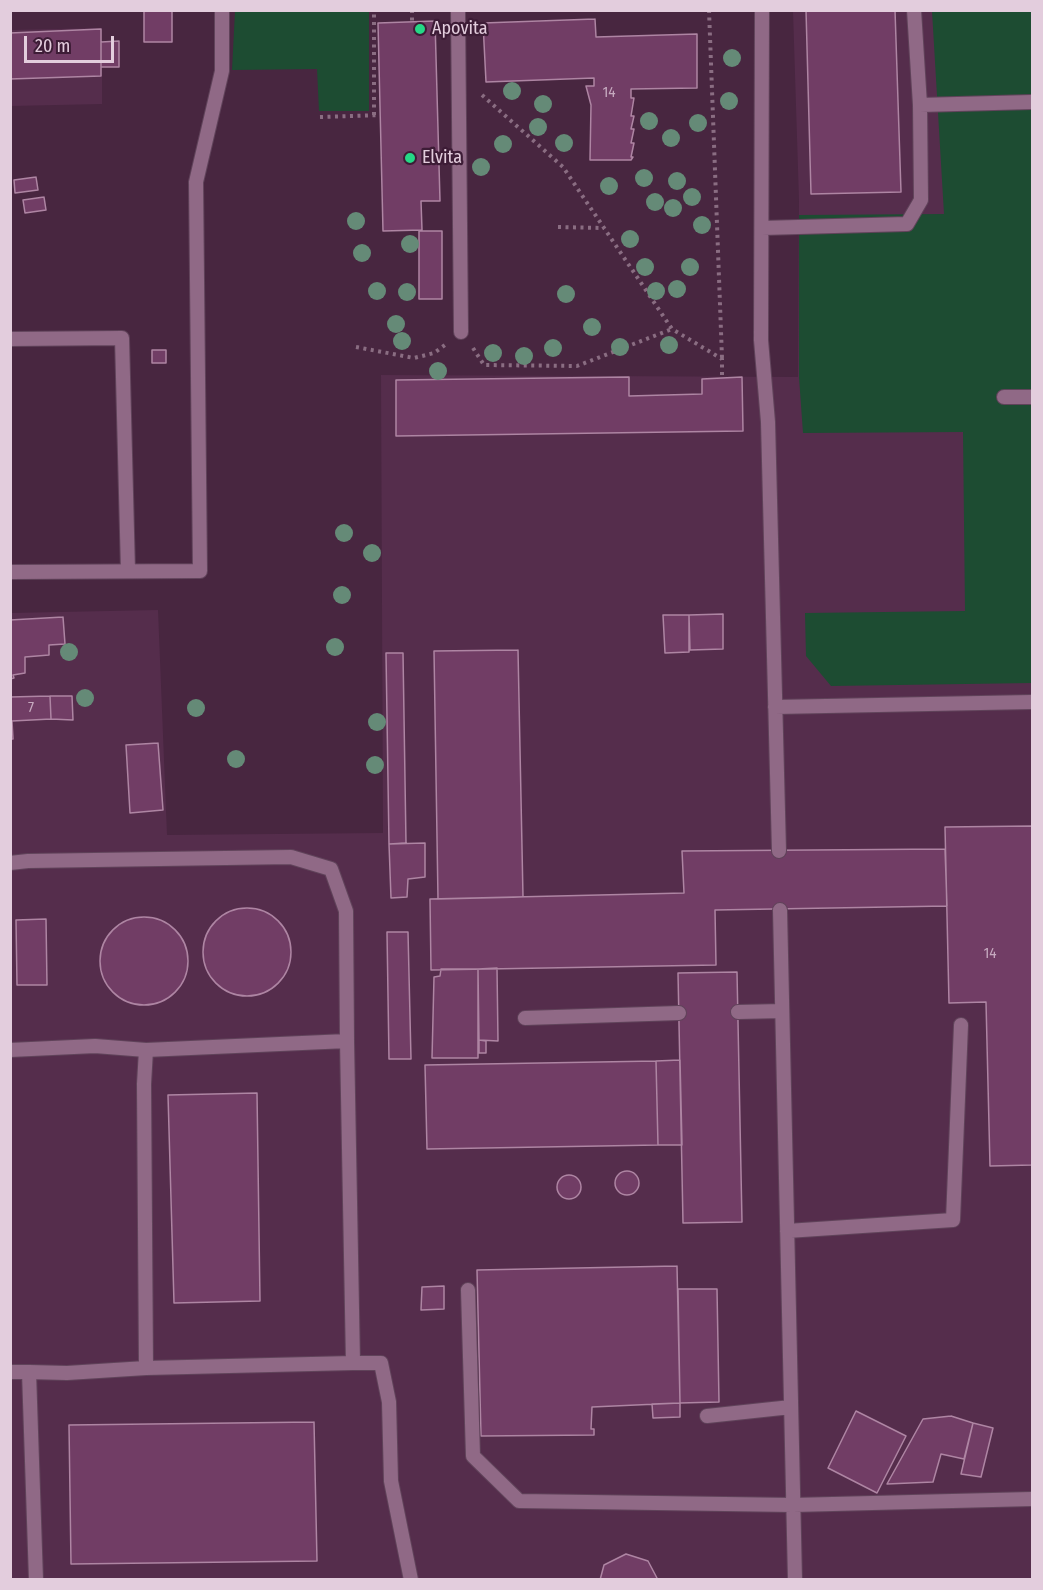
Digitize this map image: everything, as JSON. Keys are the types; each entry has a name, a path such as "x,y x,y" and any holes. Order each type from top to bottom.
{"lane":[{"path":"10,572 201,571 196,182 222,71 222,10"},
{"path":"458,10 461,332"},
{"path":"762,10 761,340 768,422 779,851"},
{"path":"762,228 907,224 921,200 920,105 914,10"},
{"path":"920,105 1032,102"},
{"path":"10,339 122,338 128,571"},
{"path":"1004,397 1032,397"},
{"path":"775,707 1032,702"},
{"path":"10,863 291,857 331,869 346,911 353,1363"},
{"path":"780,910 795,1580"},
{"path":"738,1012 782,1011"},
{"path":"525,1018 679,1013"},
{"path":"787,1231 953,1220 961,1025"},
{"path":"10,1050 95,1046 146,1050 347,1041"},
{"path":"146,1050 144,1084 146,1368"},
{"path":"468,1290 473,1456 519,1502 793,1504 1032,1499"},
{"path":"10,1372 68,1373 146,1368 381,1363 389,1402 391,1480 411,1580"},
{"path":"29,1372 36,1580"},
{"path":"707,1416 791,1407"}],"path":[{"path":"374,10 374,115"},
{"path":"412,10 412,22"},
{"path":"709,10 722,378"},
{"path":"459,75 563,167 672,329 722,358"},
{"path":"320,117 380,115"},
{"path":"558,226 604,228"},
{"path":"356,347 414,358 434,353 461,332 484,365 577,366 672,329"}],"shaded area":[{"path":"793,11 1032,11 1032,1579 11,1579 10,613 158,610 167,835 383,833 381,375 798,377 799,200"},
{"path":"102,28 102,104 11,106 10,30"}],"green space":[{"path":"235,11 369,11 369,111 319,111 317,69 232,70"},
{"path":"932,11 1032,11 1032,683 831,686 806,656 805,613 965,611 963,432 803,433 799,377 799,215 944,214"}],"building":[{"path":"144,10 172,10 172,42 144,42"},
{"path":"806,10 895,10 901,192 811,194"},
{"path":"595,19 596,37 697,34 697,88 631,89 631,98 634,98 631,116 634,116 631,129 634,129 631,143 634,143 631,160 590,160 591,105 586,86 594,86 594,78 486,82 483,23"},
{"name":"Elvita","path":"435,21 440,201 421,201 422,230 383,231 378,23"},
{"path":"101,29 101,76 10,79 10,33"},
{"path":"119,41 119,67 101,67 101,42"},
{"path":"36,177 38,190 15,193 14,180"},
{"path":"44,197 46,210 25,213 23,200"},
{"path":"419,231 442,231 442,299 419,299"},
{"path":"152,350 166,350 166,363 152,363"},
{"path":"629,377 629,396 702,394 702,379 742,377 743,431 396,436 396,380"},
{"path":"723,614 723,649 690,650 689,615"},
{"path":"663,615 689,615 689,652 665,653"},
{"path":"63,617 65,644 49,645 49,655 25,657 25,673 13,675 14,678 10,679 10,620"},
{"path":"518,650 523,897 438,899 434,651"},
{"path":"386,653 403,653 406,843 389,844"},
{"path":"50,696 72,696 73,720 51,719"},
{"path":"50,696 51,719 12,721 13,739 10,739 10,697"},
{"path":"158,743 163,810 130,813 126,745"},
{"path":"1032,826 1032,1165 990,1166 986,1002 949,1003 945,827"},
{"path":"425,843 425,877 408,879 407,897 391,898 389,844"},
{"path":"945,849 947,906 715,910 716,965 431,970 430,899 684,893 682,851"},
{"path":"247,908 264,911 278,921 288,935 291,952 288,969 278,983 264,993 247,996 230,993 216,983 206,969 203,952 206,935 216,921 230,911"},
{"path":"144,917 161,920 175,930 185,944 188,961 185,978 175,992 161,1002 144,1005 127,1002 113,992 103,978 100,961 103,944 113,930 127,920"},
{"path":"46,919 47,985 17,985 16,920"},
{"path":"387,932 408,932 411,1059 389,1059"},
{"path":"497,968 498,1041 479,1040 478,969"},
{"path":"441,969 478,969 478,1058 432,1058 434,977 440,976"},
{"path":"737,972 742,1222 683,1223 678,973"},
{"path":"479,1040 486,1041 486,1053 479,1053"},
{"path":"680,1060 682,1145 658,1145 656,1061"},
{"path":"656,1061 658,1145 427,1149 425,1065"},
{"path":"257,1093 260,1301 174,1303 168,1095"},
{"path":"622,1171 632,1171 639,1178 639,1188 632,1195 622,1195 615,1188 615,1178"},
{"path":"569,1175 578,1178 581,1187 578,1196 569,1199 560,1196 557,1187 560,1178"},
{"path":"677,1266 680,1403 592,1407 591,1429 594,1429 594,1435 481,1436 477,1270"},
{"path":"444,1286 444,1309 421,1310 422,1287"},
{"path":"678,1289 717,1289 719,1402 680,1403"},
{"path":"680,1403 680,1417 653,1418 652,1404"},
{"path":"856,1411 906,1436 877,1493 828,1468"},
{"path":"951,1416 973,1423 964,1459 941,1454 933,1482 887,1484 923,1419"},
{"path":"314,1422 317,1561 71,1564 69,1425"},
{"path":"973,1423 993,1428 981,1477 961,1474"},
{"path":"626,1554 648,1561 658,1580 600,1580 604,1565"}],"place":[{"name":"Apovita","path":"420,29"},
{"name":"Elvita","path":"410,158"}]}
